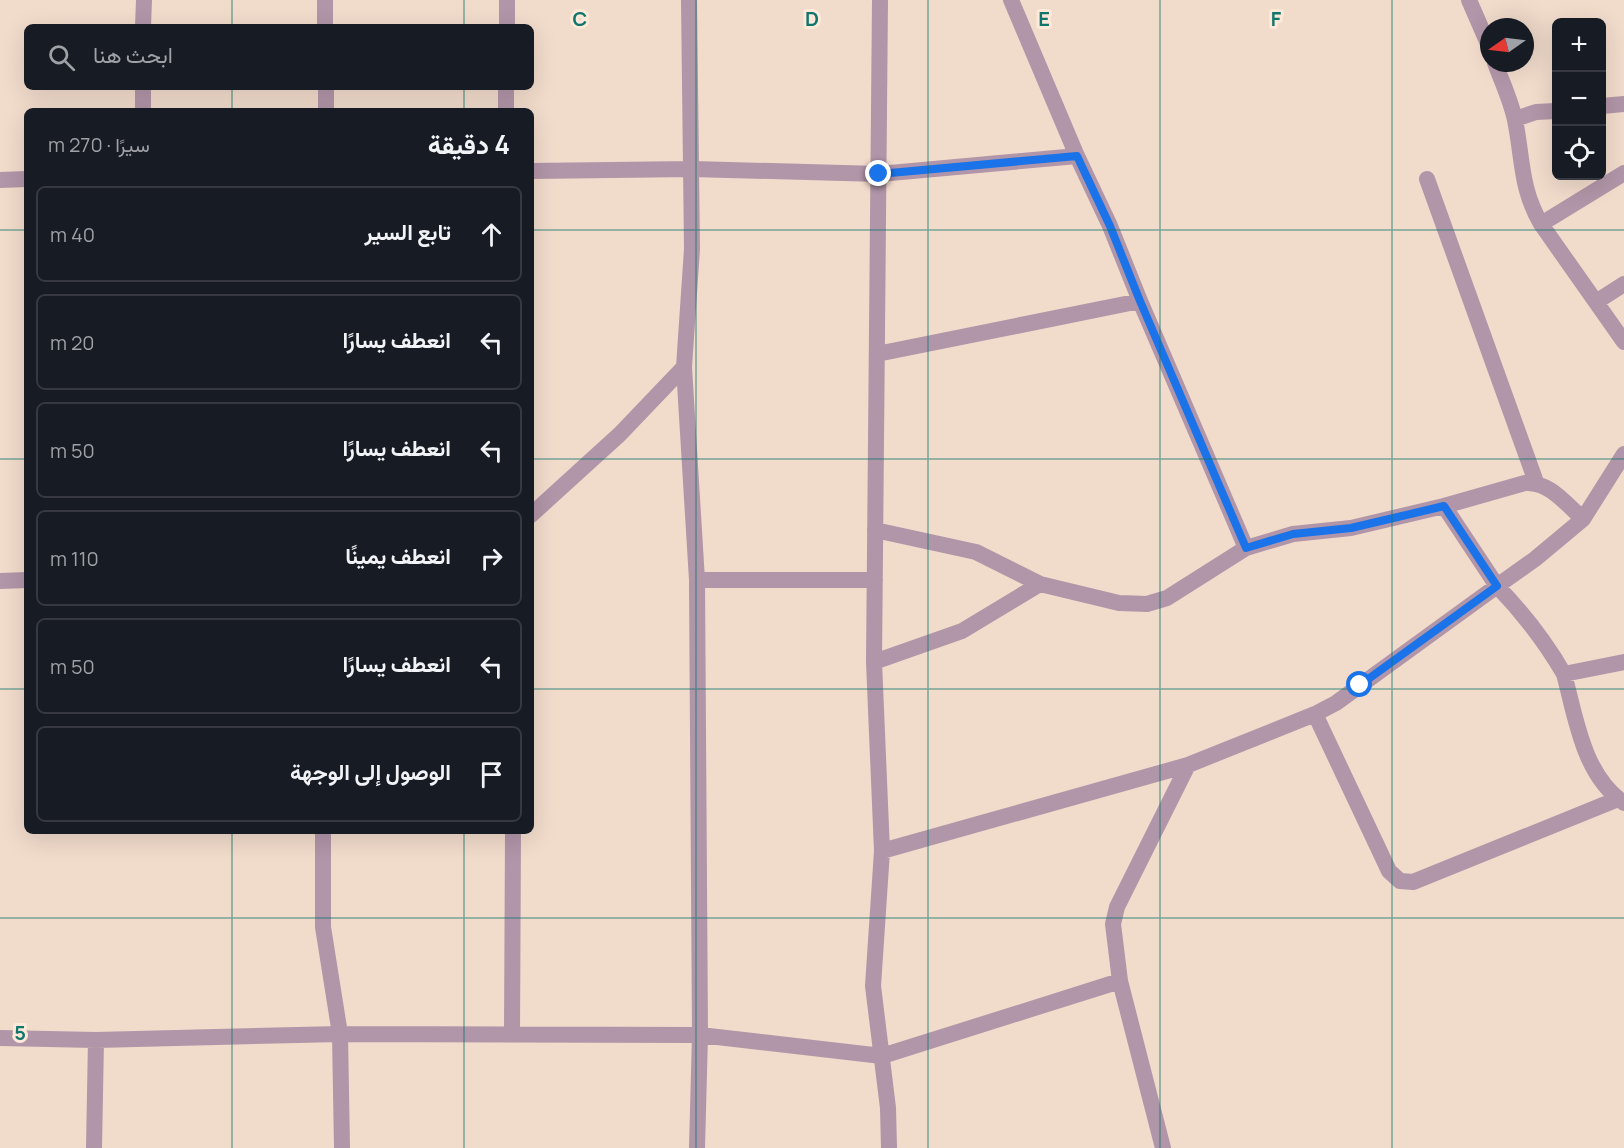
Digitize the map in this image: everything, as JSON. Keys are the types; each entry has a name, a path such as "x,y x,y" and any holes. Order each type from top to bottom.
{"street":[{"path":"143,24 144,0"},
{"path":"325,0 325,24"},
{"path":"507,0 507,24"},
{"path":"689,0 692,249 684,367 697,580 700,1035 697,1148"},
{"path":"880,0 874,662 882,851 873,986 888,1108 889,1148"},
{"path":"1011,0 1077,156 1110,226 1246,548"},
{"path":"1469,0 1480,25"},
{"path":"1498,72 1515,119 1526,191 1531,205 1541,224 1624,342"},
{"path":"143,90 143,108"},
{"path":"326,90 326,108"},
{"path":"506,90 506,108"},
{"path":"1606,106 1624,104"},
{"path":"1515,119 1536,112 1552,111"},
{"path":"534,171 692,169 879,174 1077,156"},
{"path":"1541,224 1624,173"},
{"path":"0,180 24,179"},
{"path":"1427,180 1536,482"},
{"path":"1596,302 1624,284"},
{"path":"877,354 1140,301"},
{"path":"534,512 620,434 684,367"},
{"path":"882,851 1188,765 1315,714 1336,703 1535,560 1583,519 1624,454"},
{"path":"875,530 976,552 1040,584 1119,603 1147,604 1167,598 1246,548 1293,534 1351,528 1444,506 1525,483 1536,482 1548,488 1583,519"},
{"path":"1315,714 1389,871 1401,881 1413,882 1621,801 1599,777 1586,754 1564,674 1551,651 1524,615 1497,586 1444,506"},
{"path":"0,581 24,580"},
{"path":"697,580 875,580"},
{"path":"874,662 962,631 1040,584"},
{"path":"1564,674 1624,662"},
{"path":"1163,1148 1120,981 1113,924 1117,907 1188,765"},
{"path":"323,834 323,927 340,1034 342,1148"},
{"path":"512,1033 513,834"},
{"path":"0,1038 96,1040 340,1034 512,1033 700,1035 882,1056 1120,981"},
{"path":"94,1148 96,1040"}],"route":[{"path":"879,174 1077,156 1110,226 1246,548 1293,534 1351,528 1444,506 1497,586 1360,685"}]}
